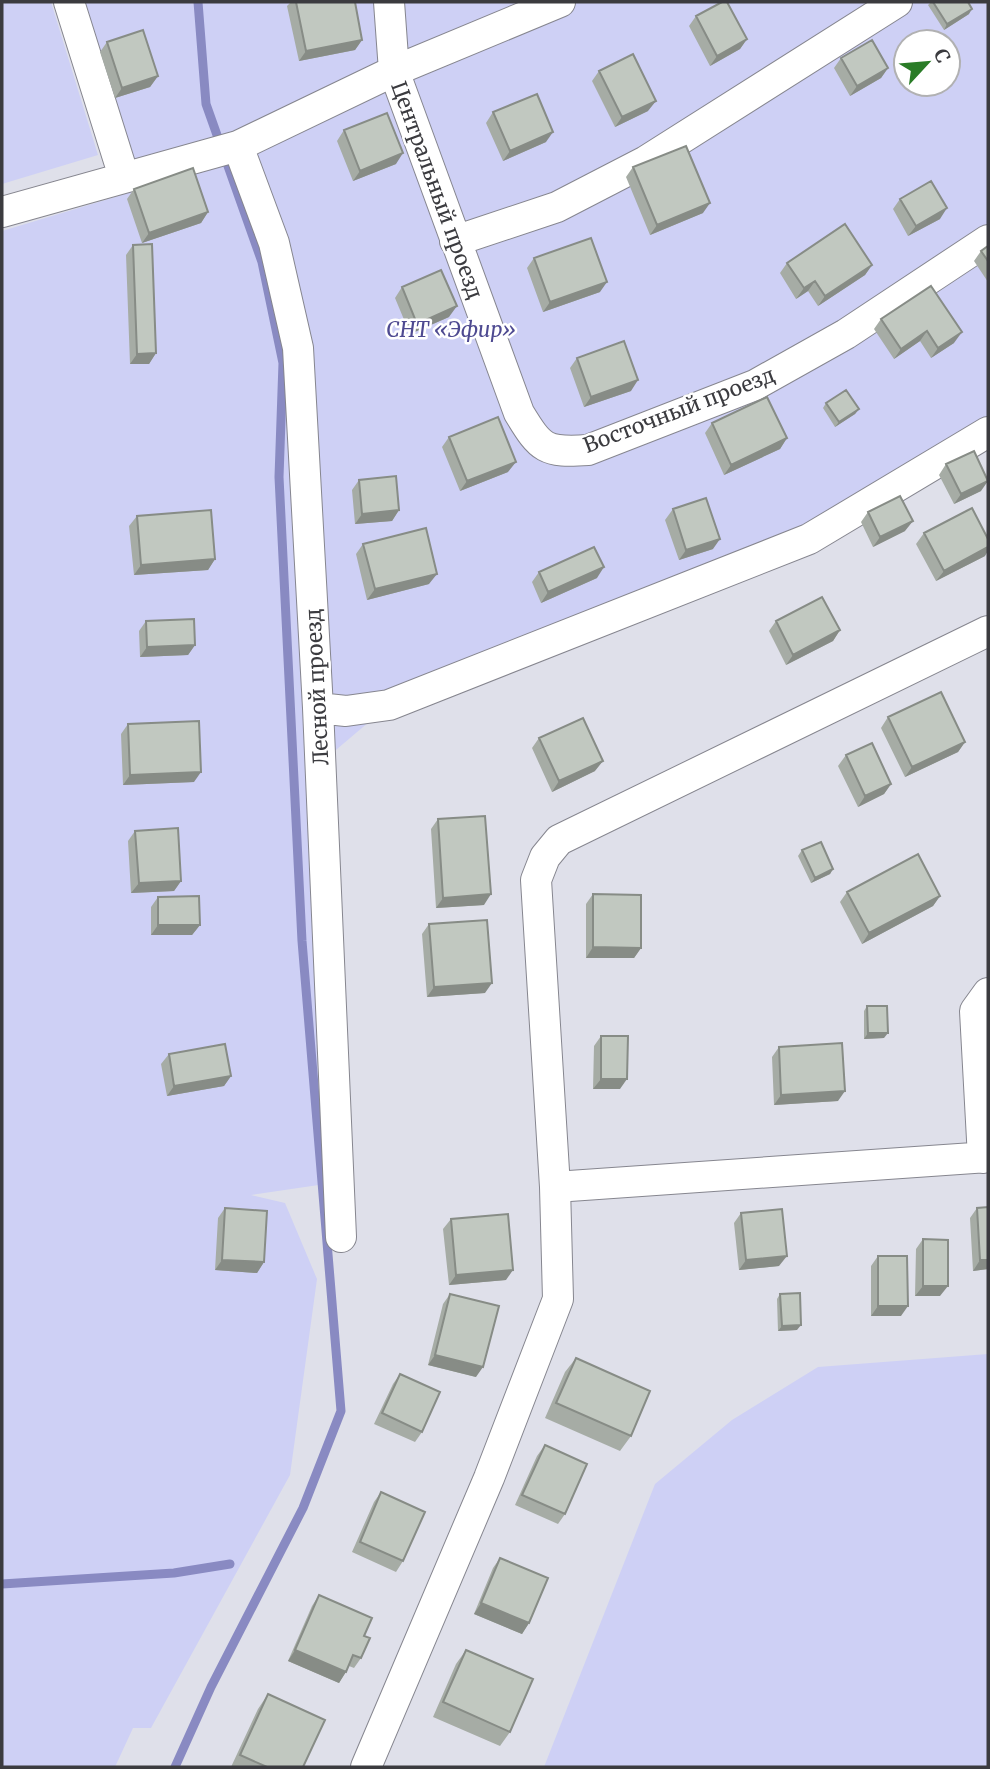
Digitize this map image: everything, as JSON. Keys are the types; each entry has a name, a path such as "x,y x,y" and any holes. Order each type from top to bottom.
{"street":[{"path":"69,2 124,177"},
{"name":"Центральный проезд","path":"389,2 394,71 519,413"},
{"path":"2,212 238,146 394,71 560,2"},
{"path":"455,241 557,207 646,161 897,2"},
{"name":"Лесной проезд","path":"238,146 274,243 298,348 318,708 341,1237"},
{"name":"Восточный проезд","path":"519,413 537,442 561,452 588,450 755,385 846,334 988,240"},
{"path":"318,708 346,711 389,705 809,539 988,432"},
{"path":"366,1767 489,1478 558,1298 555,1187 536,880 545,857 559,840 988,631"},
{"path":"555,1187 986,1158 975,1011 988,993"}],"green space":[{"path":"2,2 51,2 98,155 2,184"},
{"name":"СНТ «Эфир»","path":"69,2 988,2 988,432 917,477 389,705 317,766 339,1182 251,1195 285,1203 317,1279 290,1475 151,1728 133,1728 115,1767 2,1767 2,231 122,195 124,177"},
{"path":"988,1354 988,1767 544,1767 655,1484 732,1420 818,1367"}],"building":[{"path":"296,2 355,2 362,40 306,51"},
{"path":"727,2 747,39 717,56 696,16"},
{"path":"933,2 968,2 972,9 947,24"},
{"path":"143,30 158,76 122,88 107,42"},
{"path":"872,40 888,68 857,86 841,58"},
{"path":"633,54 656,101 622,117 599,71"},
{"path":"537,94 553,132 510,151 493,112"},
{"path":"387,113 403,153 360,171 344,130"},
{"path":"686,146 710,203 657,225 633,167"},
{"path":"193,168 208,212 149,233 134,189"},
{"path":"931,181 947,208 916,226 900,199"},
{"path":"845,224 872,265 825,296 815,281 804,288 787,263"},
{"path":"591,238 607,282 550,302 534,258"},
{"path":"152,244 156,353 137,354 133,245"},
{"path":"988,246 988,261 981,251"},
{"path":"441,270 457,306 417,324 402,287"},
{"path":"931,286 962,332 938,348 927,331 901,349 881,319"},
{"path":"624,341 638,380 591,397 577,358"},
{"path":"846,390 859,409 839,422 826,403"},
{"path":"767,397 787,438 731,465 712,423"},
{"path":"498,417 516,462 467,481 449,437"},
{"path":"974,451 988,481 961,494 946,464"},
{"path":"396,476 399,510 362,514 359,480"},
{"path":"900,496 913,521 880,537 868,512"},
{"path":"706,498 720,539 686,550 673,509"},
{"path":"972,508 988,539 988,547 944,571 924,533"},
{"path":"211,510 215,559 141,565 137,516"},
{"path":"426,528 437,574 375,589 363,544"},
{"path":"594,547 604,567 548,592 539,572"},
{"path":"822,597 840,630 793,655 776,621"},
{"path":"194,619 195,645 147,647 146,621"},
{"path":"941,692 965,742 912,767 888,717"},
{"path":"583,718 603,761 559,781 539,738"},
{"path":"199,721 201,772 130,775 128,724"},
{"path":"872,743 891,784 865,796 846,755"},
{"path":"485,816 491,894 443,898 438,819"},
{"path":"178,828 181,881 139,883 135,831"},
{"path":"821,842 833,869 815,878 802,850"},
{"path":"918,854 940,896 869,933 847,892"},
{"path":"593,894 641,895 641,948 593,947"},
{"path":"199,896 200,925 158,925 158,897"},
{"path":"487,920 492,983 434,987 429,924"},
{"path":"867,1006 887,1006 888,1033 868,1033"},
{"path":"601,1036 628,1036 627,1079 601,1079"},
{"path":"842,1043 845,1091 781,1095 779,1047"},
{"path":"225,1044 231,1076 174,1086 169,1054"},
{"path":"988,1207 988,1260 980,1260 977,1208"},
{"path":"225,1208 267,1211 264,1262 222,1260"},
{"path":"782,1209 787,1256 746,1260 741,1213"},
{"path":"508,1214 513,1270 456,1275 451,1219"},
{"path":"923,1239 948,1240 948,1286 923,1286"},
{"path":"878,1256 907,1256 908,1306 878,1306"},
{"path":"800,1293 801,1325 782,1326 780,1294"},
{"path":"450,1294 499,1306 483,1367 435,1355"},
{"path":"576,1358 650,1391 631,1436 556,1403"},
{"path":"400,1374 440,1392 422,1432 382,1413"},
{"path":"545,1445 587,1464 565,1514 522,1495"},
{"path":"381,1492 425,1512 403,1561 360,1542"},
{"path":"500,1558 548,1578 529,1623 481,1603"},
{"path":"319,1595 372,1618 364,1636 370,1638 361,1658 353,1655 346,1672 295,1650"},
{"path":"466,1650 533,1679 510,1732 443,1702"},
{"path":"268,1694 325,1720 303,1767 267,1767 240,1755"}],"waterway":[{"path":"175,1767 211,1687 303,1508 341,1411 302,941 279,477 283,363 262,262 206,104 198,2"},
{"path":"2,1584 174,1573 230,1564"}]}
